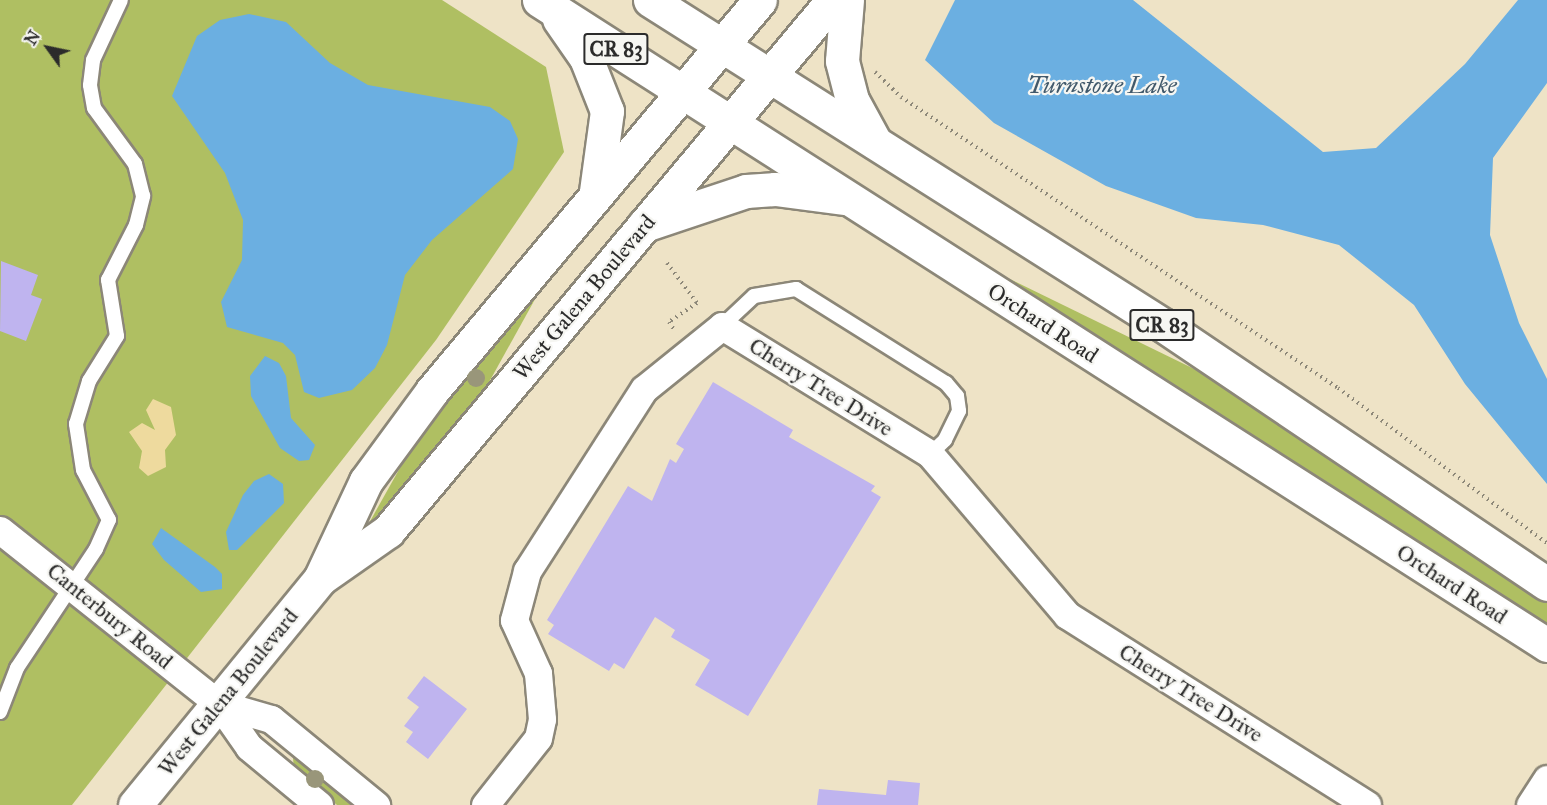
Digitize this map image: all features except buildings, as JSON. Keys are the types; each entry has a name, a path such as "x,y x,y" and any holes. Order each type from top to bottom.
{"main road":[{"name":"CR 83","path":"650,0 877,146 1163,325 1547,584"},
{"name":"West Galena Boulevard","path":"135,805 320,579 366,481 432,391 681,90 760,0"},
{"name":"West Galena Boulevard","path":"320,579 388,531 833,0"},
{"path":"847,0 842,61 852,100 877,146"},
{"path":"545,4 586,58 604,103 597,191"},
{"name":"Orchard Road","path":"545,4 1547,645"},
{"path":"644,225 746,191 775,189 847,198"}],"street":[{"name":"Cherry Tree Drive","path":"485,805 538,738 542,719 538,673 514,620 527,571 644,388 722,326 930,454 1067,615 1367,805"},
{"name":"Canterbury Road","path":"0,530 219,704"},
{"path":"219,704 249,747 319,805"},
{"path":"219,704 271,719 376,805"},
{"path":"1530,805 1547,779"}],"lane":[{"path":"0,712 17,668 72,586 109,520 83,470 77,414 89,381 117,336 108,280 136,225 142,196 135,164 91,96 93,60 121,0"},
{"path":"722,326 754,296 795,289 946,383 957,396 959,411 945,440 930,454"}],"path":[{"path":"870,64 901,97 1338,388 1547,543"},
{"path":"667,263 697,303 669,322 676,333"}],"green space":[{"path":"0,0 442,0 546,67 564,152 436,340 72,805 0,805"},
{"path":"1008,278 1225,384 1547,603 1547,627"},
{"path":"534,287 539,292 462,431 364,532 433,409"},
{"path":"293,758 298,758 359,805 337,805 294,769"}],"sand":[{"path":"153,399 171,407 176,435 165,450 166,467 148,476 139,468 142,451 129,432 142,423 155,430 146,410"}],"water":[{"name":"Turnstone Lake","path":"955,0 1133,0 1323,152 1376,148 1465,64 1518,0 1547,0 1547,83 1493,158 1490,235 1519,323 1547,379 1547,484 1465,384 1414,305 1339,245 1263,225 1196,218 1106,186 994,123 925,60"},
{"path":"249,14 286,22 330,63 368,85 490,107 510,121 518,139 513,169 432,240 405,275 387,345 375,368 352,390 319,398 304,392 295,355 283,343 227,327 221,302 242,260 243,220 225,173 172,96 197,36 220,20"},
{"path":"265,356 279,363 286,376 291,418 315,445 309,460 299,461 280,448 251,396 250,376"},
{"path":"269,474 283,484 284,503 237,550 229,550 226,532 243,495 254,481"},
{"path":"161,528 222,574 222,589 201,592 164,560 152,544"}]}
